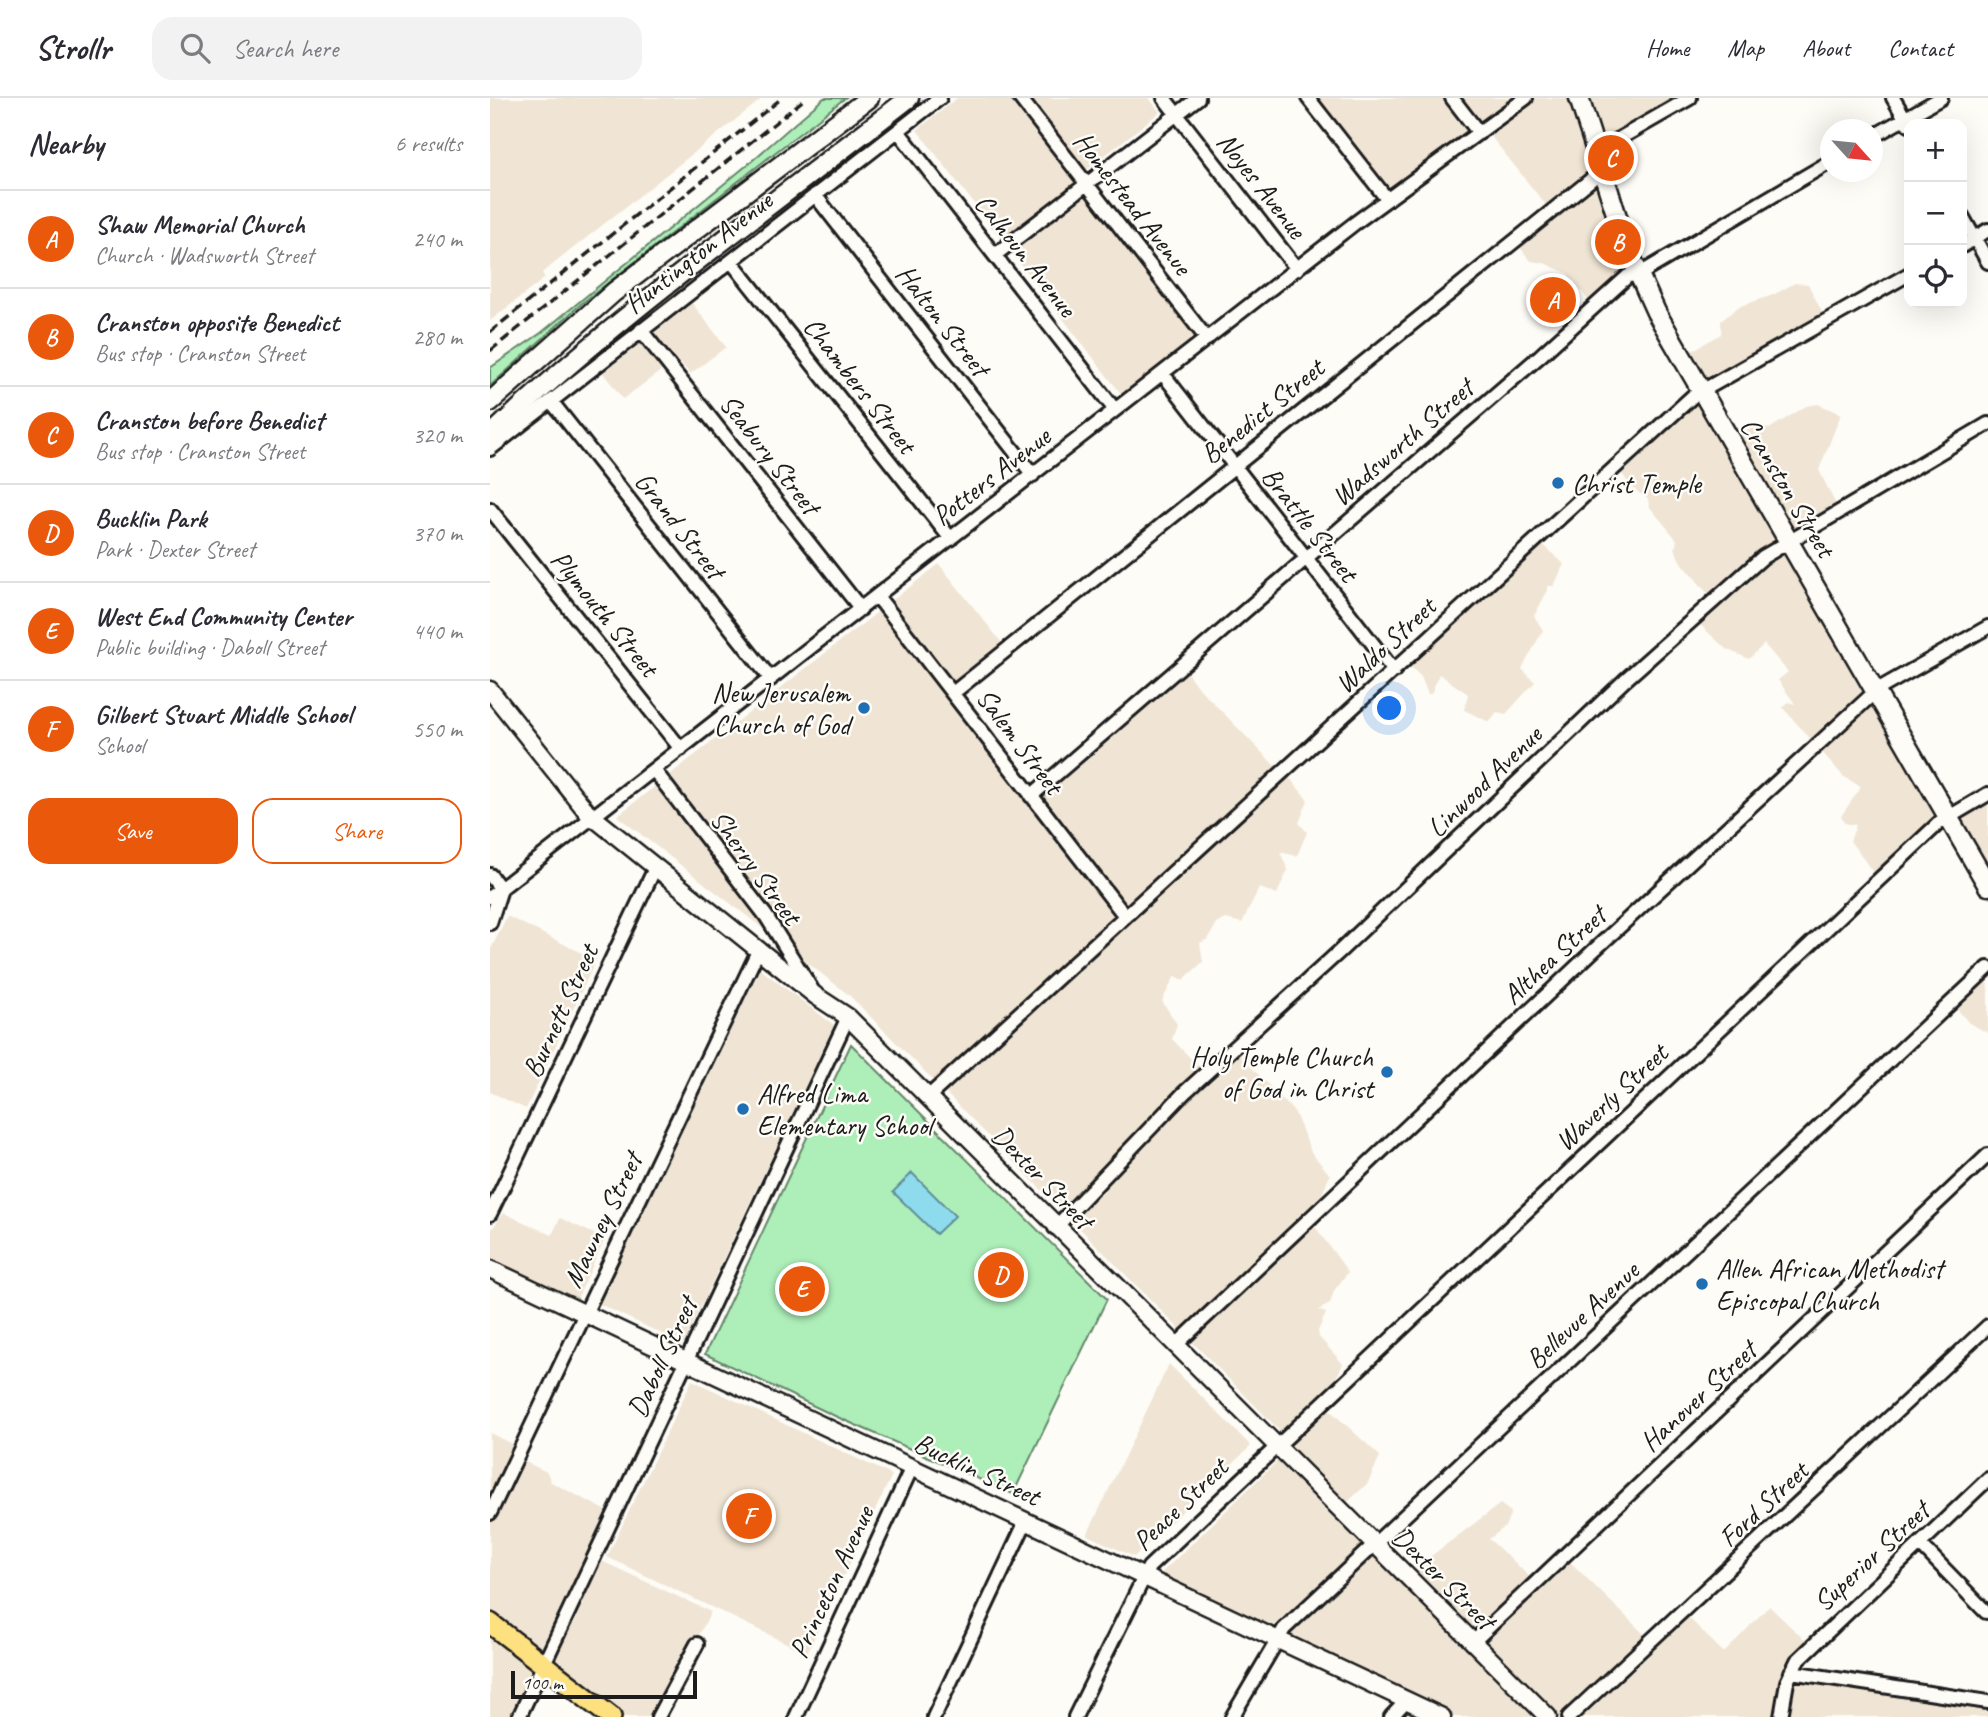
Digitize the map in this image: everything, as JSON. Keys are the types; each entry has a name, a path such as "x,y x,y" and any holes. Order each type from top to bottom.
{"main road":[{"name":"Huntington Avenue","path":"490,402 614,292 869,98"},
{"name":"Huntington Avenue","path":"490,436 540,390 633,313 909,98"},
{"name":"Cranston Street","path":"1579,98 1638,275 1726,436 1791,540 1988,886"},
{"path":"490,1623 611,1717"}],"street":[{"name":"Huntington Avenue","path":"490,449 940,98"},
{"name":"Homestead Avenue","path":"1020,98 1208,339"},
{"name":"Noyes Avenue","path":"1164,98 1297,269"},
{"path":"995,255 1198,98"},
{"path":"1308,98 1387,200"},
{"path":"1452,98 1479,132"},
{"name":"Potters Avenue","path":"490,898 1297,269 1526,98"},
{"name":"Benedict Street","path":"953,693 1599,161 1690,98"},
{"path":"1893,98 1905,119"},
{"path":"1911,119 1941,98"},
{"path":"1883,132 1904,123"},
{"name":"Calhoun Avenue","path":"898,131 1115,410"},
{"name":"Wadsworth Street","path":"1031,796 1629,276 1638,275 1820,168"},
{"name":"Halton Street","path":"815,195 1033,475"},
{"path":"1967,225 1988,262"},
{"path":"1964,245 1988,230"},
{"name":"Chambers Street","path":"731,261 950,539"},
{"name":"Waldo Street","path":"928,1097 1590,489 1703,391 1904,277"},
{"name":"Seabury Street","path":"641,330 861,609"},
{"name":"Brattle Street","path":"1163,374 1394,671"},
{"name":"Grand Street","path":"551,401 771,679"},
{"name":"Linwood Avenue","path":"1055,1228 1184,1093 1340,951 1625,680 1763,557 1988,425"},
{"name":"Plymouth Street","path":"490,509 681,749"},
{"name":"Salem Street","path":"877,596 1125,916"},
{"name":"Althea Street","path":"1175,1346 1591,953 1877,690 1988,627"},
{"name":"Dexter Street","path":"490,690 593,817 816,996 848,1017 1055,1228 1548,1717"},
{"name":"Sherry Street","path":"654,770 766,916 816,996"},
{"name":"Waverly Street","path":"1274,1446 1949,817 1988,794"},
{"name":"Burnett Street","path":"490,1214 656,866"},
{"path":"490,875 501,889 490,923"},
{"name":"Mawney Street","path":"490,1513 583,1313 759,949"},
{"name":"Bellevue Avenue","path":"1232,1717 1284,1629 1988,968"},
{"name":"Daboll Street","path":"519,1717 848,1017"},
{"name":"Hanover Street","path":"1472,1643 1988,1156"},
{"name":"Bucklin Street","path":"490,1269 1442,1717"},
{"name":"Ford Street","path":"1569,1717 1988,1326"},
{"name":"Peace Street","path":"1075,1717 1143,1575 1274,1446"},
{"name":"Princeton Avenue","path":"796,1717 912,1467"},
{"name":"Superior Street","path":"1791,1672 1799,1658 1988,1479"},
{"path":"934,1717 1026,1521"},
{"path":"1920,1544 1986,1612"},
{"path":"658,1717 697,1644"},
{"path":"1782,1717 1791,1672 1988,1702"},
{"path":"1391,1717 1407,1700"}],"shaded area":[{"path":"490,98 763,98 542,273 545,278 490,321"},
{"path":"957,98 1149,98 1160,112 1080,175 1207,333 1125,399 917,130"},
{"path":"1305,98 1692,98 1601,150 1636,271 1593,306 1567,273 1544,263 1531,261 1513,239 1549,209 1482,125 1383,197"},
{"path":"1795,283 1808,284 1826,320 1705,388 1683,356 1721,334 1721,321 1738,307 1773,295"},
{"path":"692,303 726,347 690,374 677,359 623,399 603,373"},
{"path":"1699,392 1730,440 1757,425 1769,429 1806,406 1818,404 1841,414 1819,470 1836,505 1789,531 1943,817 1988,792 1988,894 1946,825 1877,877 1850,841 1856,825 1844,823 1841,816 1861,787 1843,776 1783,708 1788,702 1795,704 1778,680 1788,672 1764,644 1749,659 1726,649 1695,620 1712,599 1679,559 1675,548 1677,540 1649,506 1648,499 1632,488 1617,467"},
{"path":"1536,538 1564,564 1554,586 1547,586 1547,592 1534,616 1543,630 1522,669 1535,682 1506,714 1497,712 1489,722 1464,710 1468,694 1439,674 1431,694 1428,694 1421,677 1403,659"},
{"path":"939,564 1002,643 947,690 1028,796 1180,663 1196,685 1277,768 1283,770 1308,800 1299,823 1307,832 1297,856 1280,852 1288,870 1277,894 1259,888 1242,923 1226,919 1217,923 1208,939 1200,943 1203,962 1183,980 1175,976 1162,1001 1177,1024 1172,1039 1204,1072 1235,1050 1295,1113 1311,1152 1330,1175 1311,1221 1348,1272 1334,1291 1330,1304 1318,1310 1326,1313 1318,1331 1319,1337 1343,1364 1323,1404 1380,1456 1368,1483 1339,1510 1406,1579 1423,1562 1500,1504 1511,1512 1505,1527 1489,1539 1531,1578 1562,1554 1647,1637 1682,1611 1724,1653 1769,1606 1809,1644 1792,1667 1988,1702 1988,1717 1438,1717 1152,1582 1294,1445 849,995 617,816"},
{"path":"507,916 596,960 526,1109 490,1092 490,951"},
{"path":"1988,963 1988,1033 1969,1023 1950,1001"},
{"name":"Alfred Lima Elementary School","path":"760,969 834,1025 683,1344 599,1304"},
{"path":"504,1213 552,1235 560,1218 605,1239 572,1310 490,1271 490,1231"},
{"path":"1169,1364 1251,1446 1134,1557 1087,1535"},
{"path":"692,1380 892,1475 807,1653 607,1557"},
{"path":"490,1433 515,1445 512,1456 547,1472 551,1482 611,1513 591,1556 711,1612 655,1717 606,1717 542,1666 515,1717 490,1717"}],"green space":[{"path":"824,98 845,98 581,304 490,386 490,368 541,333 746,166"},
{"path":"851,1044 1107,1299 1013,1494 835,1416 705,1354"}],"water":[{"path":"912,1173 955,1216 936,1234 893,1192"}],"railway":[{"path":"490,332 782,98"},
{"path":"490,351 806,98"}],"place":[{"name":"Cranston before Benedict","path":"1611,158"},
{"name":"Cranston opposite Benedict","path":"1618,242"},
{"name":"Shaw Memorial Church","path":"1553,300"},
{"name":"Christ Temple","path":"1558,483"},
{"name":"New Jerusalem Church of God","path":"864,708"},
{"name":"Holy Temple Church of God in Christ","path":"1387,1072"},
{"name":"Alfred Lima Elementary School","path":"743,1109"},
{"name":"Bucklin Park","path":"1001,1275"},
{"name":"Allen African Methodist Episcopal Church","path":"1702,1284"},
{"name":"West End Community Center","path":"802,1289"},
{"name":"Gilbert Stuart Middle School","path":"749,1516"}]}
